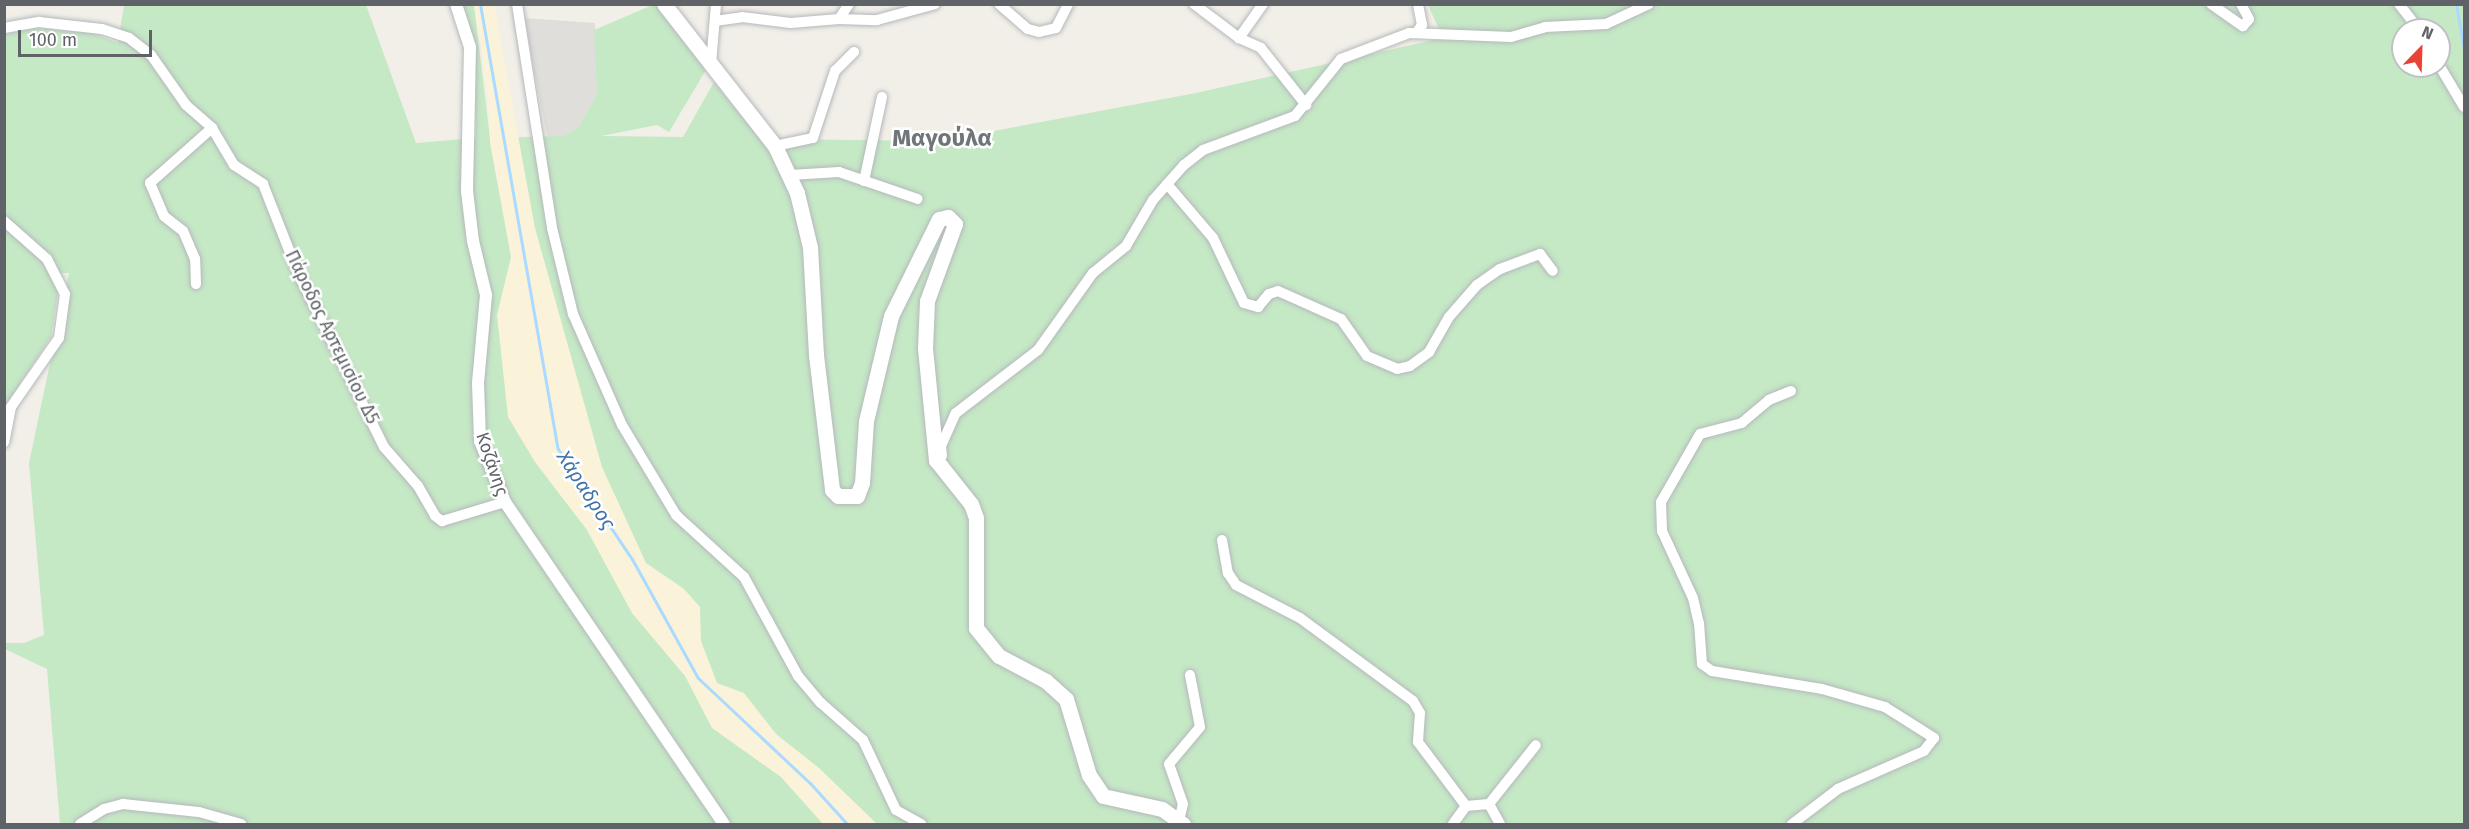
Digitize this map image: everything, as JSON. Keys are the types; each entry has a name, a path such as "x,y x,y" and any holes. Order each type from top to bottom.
{"main road":[{"path":"664,4 775,146 790,175 810,248 816,355 832,490 844,498 857,496 862,483 866,421 891,316 939,219 948,217 955,224 927,301 926,326 933,443 942,468 971,504 976,518 974,617 981,637 999,656 1046,681 1066,699 1089,775 1104,796 1162,809 1181,823"}],"street":[{"name":"Κοζάνης","path":"456,4 470,47 467,191 473,241 486,295 477,383 478,428 505,502 724,825"},
{"path":"517,4 552,228 573,314 622,425 676,515 723,554 753,590 798,676 821,703 863,740 896,810 921,825"},
{"path":"711,64 716,4"},
{"path":"838,19 849,4"},
{"path":"715,21 742,17 791,23 838,19 877,20 935,4"},
{"path":"999,4 1028,29 1039,32 1056,28 1068,4"},
{"path":"1194,4 1239,38 1261,48 1306,105"},
{"path":"1239,38 1263,4"},
{"path":"1417,32 1422,25 1418,4"},
{"path":"942,468 941,446 956,413 1038,351 1096,268 1126,246 1153,200 1167,184 1203,150 1277,126 1306,105 1341,59 1417,32 1511,37 1545,27 1606,24 1649,4"},
{"path":"2211,4 2243,26 2250,19 2241,4"},
{"path":"2399,4 2410,18"},
{"name":"Πάροδος Αρτεμισίου Δ5","path":"4,28 48,22 125,36 151,55 174,84 186,105 212,128 234,165 263,184 298,273 384,447 418,486 435,516 442,521 505,502"},
{"path":"775,146 813,138 834,73 854,52"},
{"path":"2447,78 2464,107"},
{"path":"864,181 882,97"},
{"path":"196,284 195,259 183,231 164,216 150,183 212,128"},
{"path":"790,175 838,172 918,199"},
{"path":"1167,184 1213,238 1244,303 1258,307 1269,294 1278,291 1341,319 1367,356 1397,369 1410,366 1429,352 1449,317 1477,285 1500,269 1540,254 1552,271"},
{"path":"4,221 47,259 65,294 59,338 11,407 4,442"},
{"path":"1791,391 1769,400 1742,423 1700,434 1661,502 1662,531 1697,615 1702,664 1712,671 1822,689 1885,707 1934,738 1924,751 1838,789 1792,825"},
{"path":"1222,540 1228,573 1236,585 1300,618 1410,697 1419,711 1418,742 1466,806"},
{"path":"1181,823 1183,804 1169,764 1200,727 1190,675"},
{"path":"1466,806 1489,804 1536,745"},
{"path":"80,825 104,810 123,804 199,812 241,825"},
{"path":"1489,804 1500,825"},
{"path":"1453,825 1466,806"}],"shaded area":[{"path":"524,18 595,23 597,94 578,128 562,139 548,141"}],"green space":[{"path":"655,4 706,70 669,132 657,125 601,136 683,137 714,82 760,139 940,141 1196,93 1443,38 1428,5 2464,5 2464,824 60,824 47,669 5,649 4,643 24,643 44,635 29,463 69,273 61,273 51,337 11,397 5,413 5,34 36,28 92,33 118,43 124,5 366,5 416,143 476,138 475,51 462,5 474,5 490,138 564,136 578,128 597,94 594,30"}],"sand":[{"path":"474,5 494,5 535,228 602,467 646,563 684,589 700,607 701,641 717,683 744,693 776,734 819,768 877,824 823,824 781,777 712,728 685,676 632,613 587,530 535,462 508,417 497,315 511,257 490,143 488,97"}],"waterway":[{"name":"Χάραδρος","path":"480,4 558,449 632,559 698,678 810,783 847,824"},
{"path":"2456,4 2464,49"}],"district":[{"name":"Μαγούλα","path":"942,139"}]}
